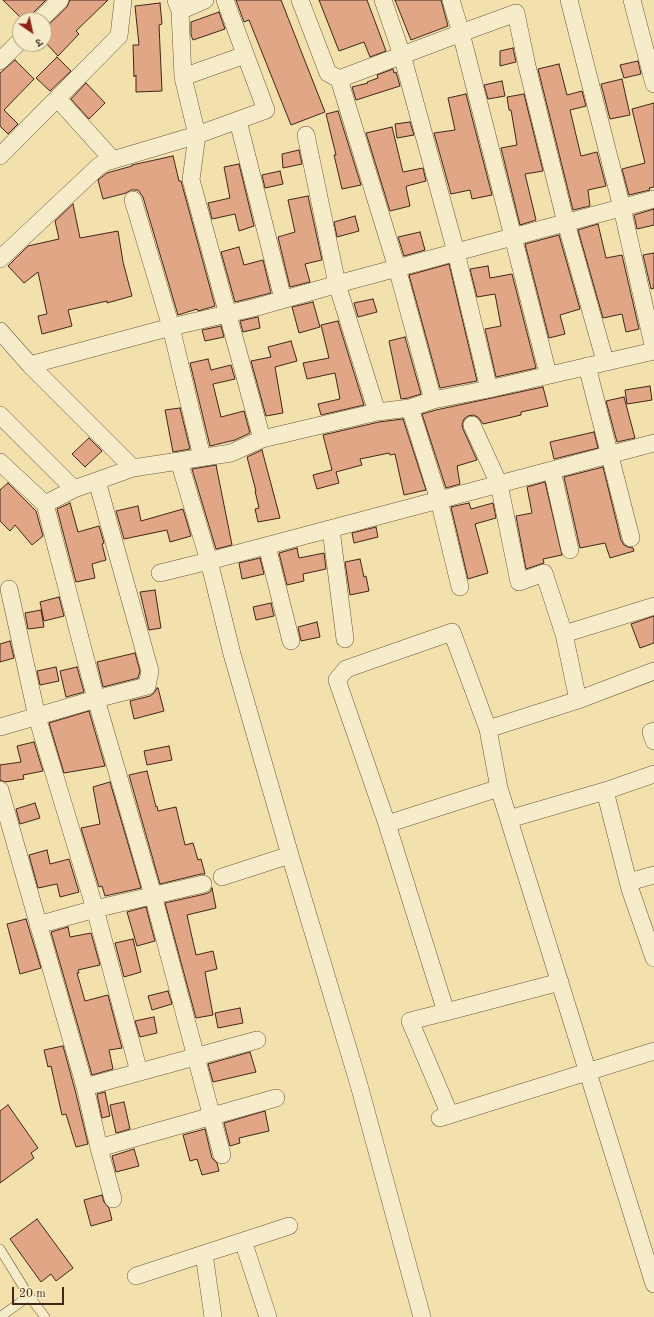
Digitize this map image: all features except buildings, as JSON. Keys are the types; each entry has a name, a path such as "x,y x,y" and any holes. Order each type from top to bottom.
{"street":[{"path":"48,12 60,0"},
{"path":"0,156 119,36 123,0"},
{"path":"205,0 178,6 183,77 198,135 191,180 262,439"},
{"path":"0,259 99,166 112,159 146,151 198,135 266,110 225,0"},
{"path":"300,0 328,73 339,79 397,268 433,400"},
{"path":"383,0 402,55 456,252 489,389"},
{"path":"451,0 461,33 548,374"},
{"path":"45,504 74,489 133,468 232,453 262,439 377,412 410,408 433,400 489,389 654,350 622,208 569,0"},
{"path":"632,0 654,84"},
{"path":"339,79 516,14 527,66 566,223 605,361"},
{"path":"0,61 12,49"},
{"path":"183,77 245,55"},
{"path":"57,98 112,159"},
{"path":"238,121 283,299"},
{"path":"306,135 338,284 377,412"},
{"path":"133,200 171,327 202,457"},
{"path":"30,365 171,327 257,307 456,252 654,200"},
{"path":"0,331 30,365 133,468"},
{"path":"587,366 631,538"},
{"path":"410,408 439,500 460,587"},
{"path":"0,415 74,489"},
{"path":"472,425 499,484 519,582 544,573 564,634 578,700"},
{"path":"160,573 654,443"},
{"path":"179,461 209,561 232,654 290,855 360,1085 422,1317"},
{"path":"0,462 45,504 96,698 154,895 222,1155"},
{"path":"552,470 570,550"},
{"path":"0,727 96,698 148,686 150,671 97,481"},
{"path":"331,529 345,639"},
{"path":"267,546 291,641"},
{"path":"9,589 37,717 95,909 139,1072"},
{"path":"564,634 654,606"},
{"path":"446,1012 387,824 337,680 346,669 452,632 488,729 499,788 654,1284"},
{"path":"488,729 578,700 654,671"},
{"path":"654,731 651,732 654,741"},
{"path":"509,819 606,791 654,774"},
{"path":"387,824 499,788"},
{"path":"0,790 85,1087 99,1148 113,1199"},
{"path":"606,791 629,882 654,958"},
{"path":"222,877 290,855"},
{"path":"629,882 654,874"},
{"path":"38,924 203,884"},
{"path":"560,982 410,1022 444,1116 654,1051"},
{"path":"85,1087 256,1040"},
{"path":"99,1148 276,1098"},
{"path":"136,1276 289,1226"},
{"path":"243,1241 268,1317"},
{"path":"204,1254 213,1317"}],"lane":[{"path":"0,1249 29,1296 45,1317"},
{"path":"0,1317 29,1296"}]}
